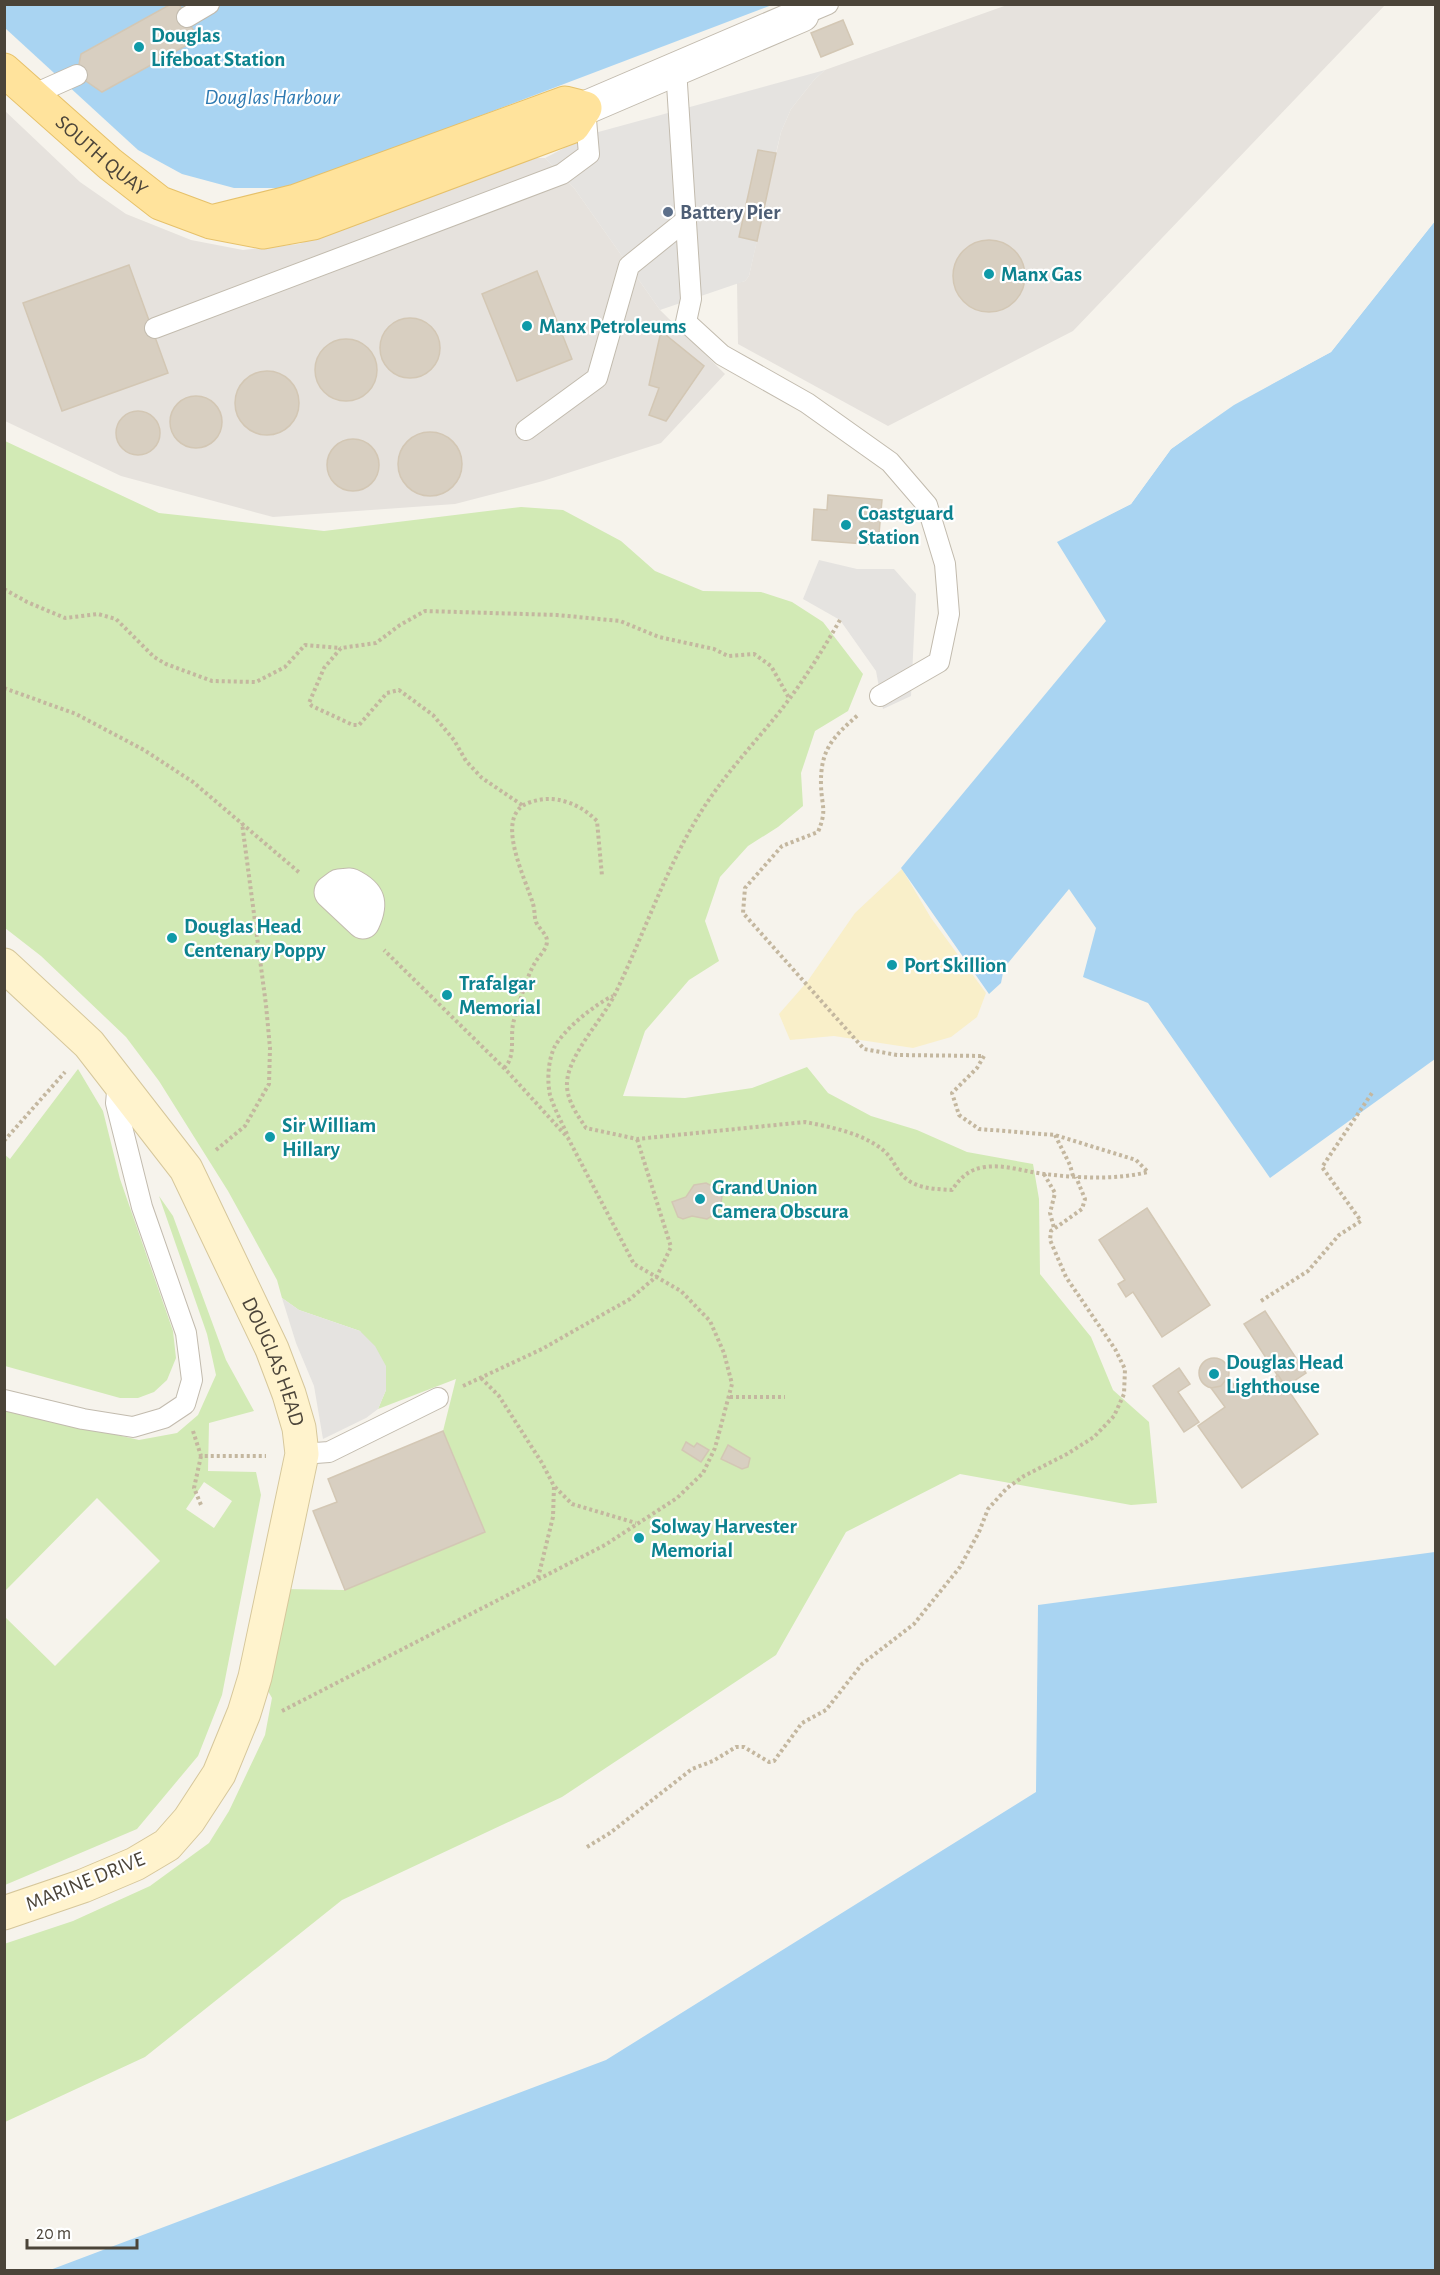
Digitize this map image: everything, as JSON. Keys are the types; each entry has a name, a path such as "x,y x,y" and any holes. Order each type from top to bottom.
{"main road":[{"name":"SOUTH QUAY","path":"4,70 110,164 160,203 211,222 263,232 313,223 573,126 585,108"},
{"name":"DOUGLAS HEAD","path":"4,965 89,1044 186,1169 272,1349 299,1428 286,1455 255,1677 244,1713 219,1774 189,1820"},
{"name":"MARINE DRIVE","path":"4,1913 83,1886 135,1864 167,1845 189,1820"}],"street":[{"path":"585,108 815,10"}],"lane":[{"path":"187,17 209,4"},
{"path":"676,69 691,299 686,322 722,355 807,403 890,462 927,505 946,574 949,614 939,662 880,696"},
{"path":"32,95 70,77"},
{"path":"155,328 562,174 589,154 585,108"},
{"path":"526,430 597,378 629,266 686,220"},
{"path":"4,1400 83,1419 133,1427 164,1418 185,1404 192,1380 186,1333 142,1207 116,1103 118,1082"},
{"path":"286,1455 329,1452 438,1398"}],"path":[{"path":"4,589 64,618 98,614 116,619 154,657 166,664 212,681 256,682 285,667 305,645 341,648 376,643 400,625 425,611 557,615 620,621 659,637 714,649 728,656 754,654 771,666 789,698"},
{"path":"840,620 817,661 747,748 699,815 662,887 614,995 575,1056 567,1086 571,1104 586,1128 637,1139 805,1122 824,1125 862,1137 885,1151 904,1177 924,1188 952,1190 962,1175 984,1167 1012,1167 1044,1174 1074,1176 1128,1177 1148,1172 1136,1160 1055,1135 979,1129 959,1115 952,1093 977,1068 984,1056 897,1055 864,1049 743,913 745,888 782,846 818,832 825,815 821,784 826,748 835,735 880,696"},
{"path":"341,648 324,668 309,703 312,706 359,726 387,693 399,690 433,715 454,740 466,761 482,778 522,805"},
{"path":"4,688 76,714 144,750 193,782 320,886"},
{"path":"504,1068 511,1057 514,1019 533,966 546,947 547,938 535,918 533,903 523,879 514,846 516,812 522,805 556,798 586,810 597,821 602,876"},
{"path":"224,1145 245,1126 269,1084 270,1048 266,1005 242,822"},
{"path":"377,943 504,1068 568,1138"},
{"path":"244,1713 262,1718 289,1708 605,1545 677,1498 703,1473 715,1448 730,1396 732,1384 724,1353 710,1321 681,1291 634,1264 568,1138 550,1094 549,1066 555,1046 573,1026 601,1002 614,995"},
{"path":"4,1141 89,1044"},
{"path":"1261,1301 1308,1271 1339,1235 1361,1221 1322,1167 1372,1093"},
{"path":"587,1847 610,1833 692,1769 713,1761 736,1747 744,1747 769,1761 774,1761 802,1723 826,1710 862,1664 914,1624 960,1567 979,1532 988,1509 1007,1488 1094,1437 1114,1416 1124,1394 1125,1369 1115,1349 1078,1298 1060,1267 1050,1240 1051,1231 1082,1209 1084,1199 1082,1188 1055,1135"},
{"path":"438,1398 542,1349 630,1299 657,1276 671,1247 637,1139"},
{"path":"1044,1174 1055,1193 1050,1213 1054,1228"},
{"path":"481,1378 499,1396 543,1463 554,1486 572,1504 637,1523"},
{"path":"730,1396 785,1397"},
{"path":"185,1404 201,1456 194,1488 201,1505"},
{"path":"201,1456 286,1455"},
{"path":"538,1579 553,1517 554,1486"}],"shaded area":[{"path":"1007,5 1385,5 1073,331 888,426 738,344 737,283 745,281 749,276 781,132 791,109 814,80 825,70"},
{"name":"Battery Pier","path":"825,70 791,109 781,132 776,153 758,150 757,241 749,276 745,281 660,310 574,188 545,158 591,134"},
{"path":"4,110 80,182 126,214 191,240 243,250 299,244 529,158 545,158 574,188 660,310 725,374 661,443 543,481 455,504 273,517 121,476 5,421"},
{"path":"819,560 857,569 894,569 916,594 911,696 883,709 876,671 840,620 803,599"},
{"path":"282,1298 299,1310 360,1331 375,1346 386,1366 386,1390 378,1409 366,1418 323,1439 314,1386 296,1343"}],"green space":[{"path":"5,441 159,513 324,531 521,507 563,510 621,541 655,571 703,591 761,592 792,602 823,622 863,674 848,711 815,731 801,773 803,806 778,827 748,846 720,877 705,921 719,961 689,980 645,1031 623,1096 685,1098 752,1088 807,1067 828,1093 871,1116 917,1130 967,1152 1033,1164 1039,1199 1040,1274 1091,1337 1113,1390 1149,1422 1157,1503 1131,1505 960,1474 846,1532 776,1655 562,1797 342,1900 145,2057 5,2122 4,1944 73,1921 150,1886 209,1843 229,1811 265,1735 272,1698 264,1684 283,1589 345,1590 485,1532 443,1431 456,1379 378,1409 386,1390 360,1331 299,1310 282,1298 277,1280 228,1191 159,1081 126,1037 41,956 5,928"},
{"path":"78,1069 103,1111 120,1179 173,1331 176,1358 167,1380 154,1392 138,1398 120,1398 5,1366 5,1155 10,1159"},
{"path":"159,1196 173,1216 226,1360 254,1411 209,1423 208,1471 256,1472 261,1495 222,1695 198,1756 137,1829 5,1885 4,1616 55,1666 160,1561 97,1498 5,1591 5,1409 139,1440 177,1433 198,1415 216,1375 207,1334","holes":["204,1482 232,1501 214,1528 186,1509"]}],"sand":[{"name":"Port Skillion","path":"902,869 931,918 986,993 977,1017 951,1037 913,1048 834,1036 790,1040 779,1014 807,982 855,913"}],"water":[{"name":"Douglas Harbour","path":"5,4 772,5 290,188 234,188 182,174 138,150 5,28"},
{"path":"1435,221 1435,1059 1270,1178 1148,1003 1083,977 1096,928 1069,889 1004,968 1001,983 989,994 901,868 1106,621 1057,542 1131,504 1171,449 1234,405 1331,352"},
{"path":"1435,1552 1435,2270 50,2270 606,2060 1036,1792 1038,1605"}],"pier":[{"path":"1436,218 1331,352 1234,404 1171,449 1131,504 1054,542 1129,501 1169,446 1232,402 1329,349"}],"building":[{"name":"Douglas Lifeboat Station","path":"171,4 179,4 198,39 102,92 77,75 81,54"},
{"path":"843,20 853,44 821,57 811,33"},
{"path":"758,150 776,153 757,241 739,237"},
{"name":"Manx Gas","path":"989,240 1009,246 1019,256 1025,276 1019,296 1009,306 989,312 969,306 959,296 953,276 959,256 969,246"},
{"path":"129,265 168,373 62,411 23,303"},
{"name":"Manx Petroleums","path":"537,271 572,359 517,381 482,294"},
{"path":"404,318 416,318 427,323 435,331 440,348 438,360 427,373 416,378 404,378 393,373 385,365 380,354 380,342 385,331 393,323"},
{"name":"Manx Petroleums","path":"661,331 704,366 666,421 649,415 659,388 649,385"},
{"path":"346,339 358,341 368,348 375,358 377,370 375,382 368,392 358,399 346,401 334,399 324,392 317,382 315,370 317,358 324,348 334,341"},
{"path":"267,371 279,373 290,380 297,391 299,403 297,415 290,426 279,433 267,435 255,433 244,426 237,415 235,403 237,391 244,380 255,373"},
{"path":"196,396 206,398 214,404 220,412 222,422 220,432 214,440 206,446 196,448 186,446 178,440 172,432 170,422 172,412 178,404 186,398"},
{"path":"138,411 153,418 160,433 153,448 138,455 123,448 116,433 123,418"},
{"path":"424,432 436,432 453,441 460,452 462,464 460,476 453,487 436,496 424,496 412,491 403,482 398,470 398,458 403,446 412,437"},
{"path":"348,439 358,439 367,443 375,451 379,465 375,479 367,487 358,491 348,491 339,487 331,479 327,470 327,460 331,451 339,443"},
{"name":"Coastguard Station","path":"828,495 882,500 878,545 812,540 814,509 827,510"},
{"name":"Grand Union Camera Obscura","path":"706,1183 716,1188 722,1197 717,1213 707,1219 692,1216 683,1219 678,1217 672,1202 686,1197 694,1185"},
{"path":"1147,1208 1210,1305 1162,1337 1133,1292 1126,1297 1118,1284 1125,1280 1099,1240"},
{"path":"1265,1311 1306,1373 1285,1387 1244,1324"},
{"name":"Douglas Head Lighthouse","path":"1214,1358 1224,1363 1229,1373 1224,1383 1214,1388 1204,1383 1199,1373 1204,1363"},
{"path":"1179,1368 1190,1384 1178,1392 1199,1422 1184,1432 1153,1386"},
{"path":"1278,1375 1318,1434 1242,1488 1198,1426 1225,1407 1211,1388 1221,1386 1228,1377 1243,1397"},
{"path":"443,1431 485,1532 345,1590 313,1511 337,1502 328,1479"},
{"path":"686,1442 694,1447 697,1443 709,1450 701,1462 682,1450"},
{"path":"728,1445 750,1458 748,1467 742,1469 721,1459"}],"place":[{"name":"Douglas Lifeboat Station","path":"139,47"},
{"name":"Battery Pier","path":"668,212"},
{"name":"Manx Gas","path":"989,274"},
{"name":"Manx Petroleums","path":"527,326"},
{"name":"Coastguard Station","path":"846,525"},
{"name":"Douglas Head Centenary Poppy","path":"172,938"},
{"name":"Port Skillion","path":"892,965"},
{"name":"Trafalgar Memorial","path":"447,995"},
{"name":"Sir William Hillary","path":"270,1137"},
{"name":"Grand Union Camera Obscura","path":"700,1199"},
{"name":"Douglas Head Lighthouse","path":"1214,1374"},
{"name":"Solway Harvester Memorial","path":"639,1538"}]}
